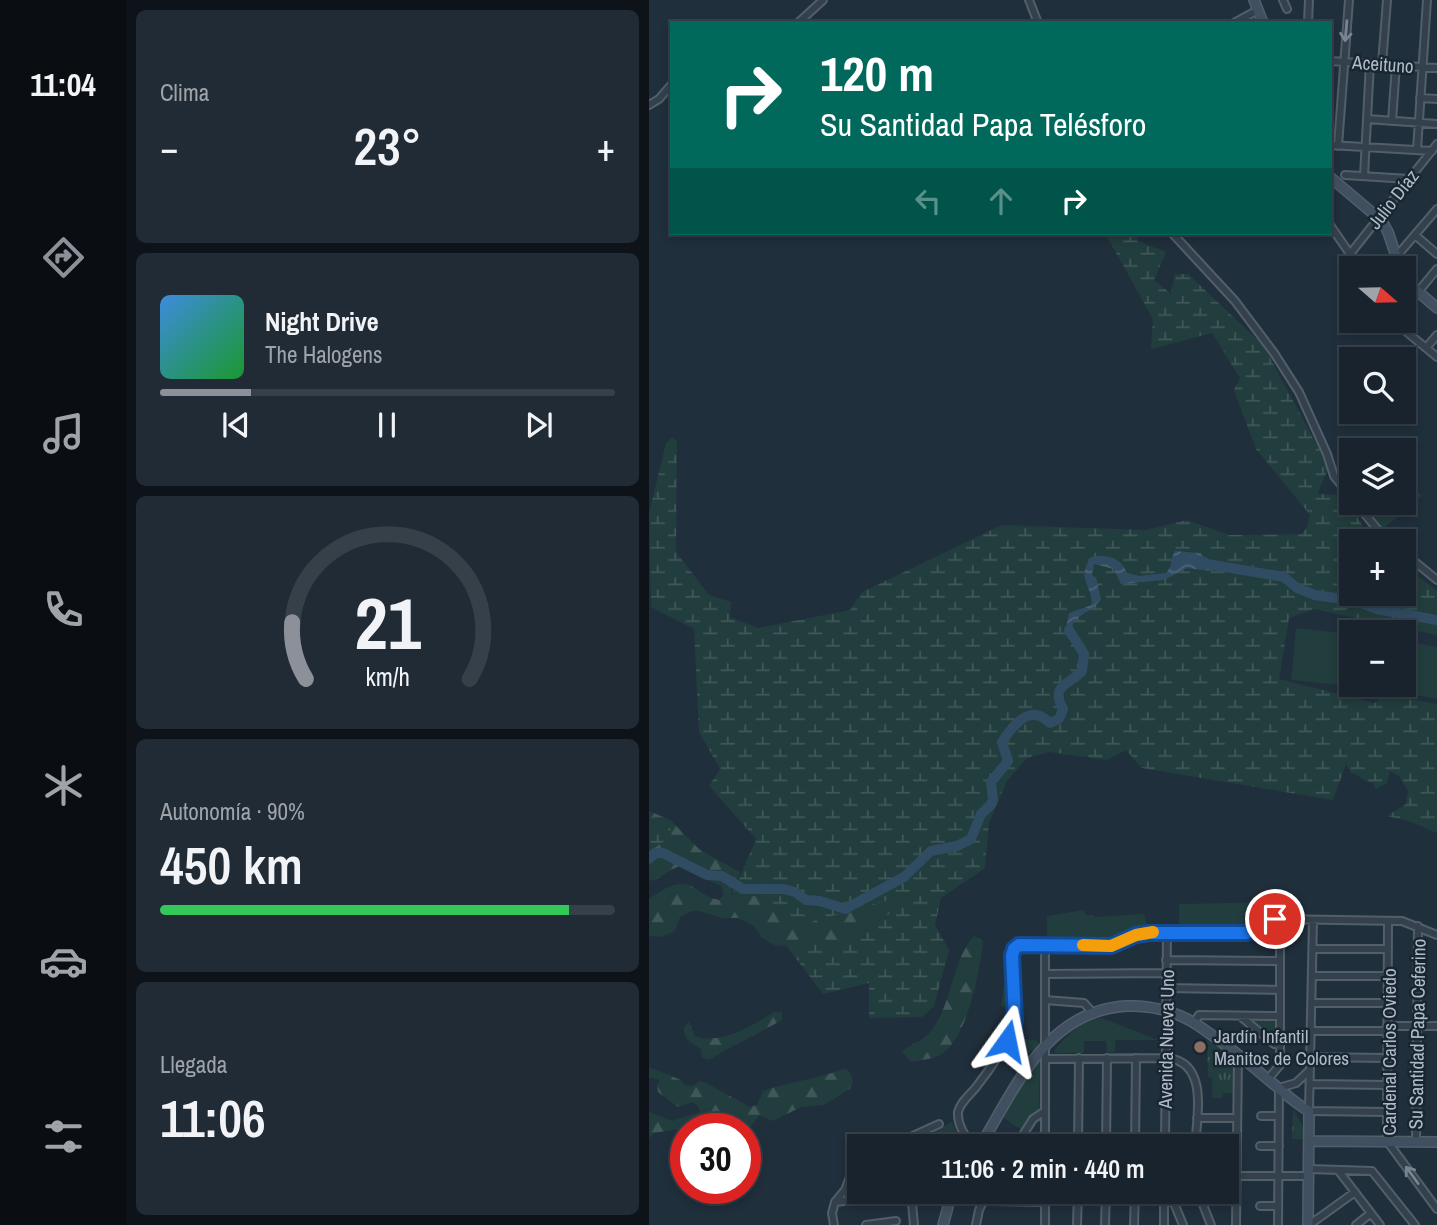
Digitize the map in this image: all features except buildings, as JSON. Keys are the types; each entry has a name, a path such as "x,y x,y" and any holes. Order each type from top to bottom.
{"street":[{"path":"800,21 823,0"},
{"path":"1029,0 1037,21"},
{"path":"1254,0 1262,21"},
{"path":"1283,0 1287,9"},
{"path":"1308,21 1309,0"},
{"path":"1338,146 1348,0"},
{"path":"1382,64 1387,0"},
{"path":"1417,150 1427,0"},
{"path":"1238,21 1258,10"},
{"name":"Aceituno","path":"1332,61 1437,68"},
{"path":"1364,176 1369,63"},
{"path":"1392,121 1396,65"},
{"path":"649,105 659,99 670,86"},
{"path":"1420,97 1437,99"},
{"path":"1367,120 1437,124"},
{"path":"1332,145 1417,150 1435,148"},
{"name":"Julio Díaz","path":"1350,254 1435,148"},
{"path":"1345,174 1409,179"},
{"path":"1332,179 1379,218 1387,228 1396,256"},
{"path":"1397,256 1437,209"},
{"path":"1332,228 1350,254"},
{"path":"1174,235 1235,301 1274,354 1299,392 1339,482"},
{"path":"1415,235 1437,254"},
{"path":"1437,269 1418,292 1437,308"},
{"path":"1408,333 1437,357"},
{"path":"1426,348 1437,335"},
{"path":"1366,515 1377,529"},
{"path":"1416,563 1437,580"},
{"path":"1268,1079 1280,1065 1280,919"},
{"path":"966,1134 959,1110 1013,1030 1015,1020 1012,954 1021,944 1111,946 1142,933 1246,933 1267,921 1280,919 1388,920 1418,926 1437,934"},
{"path":"1309,1225 1313,920"},
{"name":"Cardenal Carlos Oviedo","path":"1388,920 1387,1141 1437,1209"},
{"name":"Su Santidad Papa Ceferino","path":"1416,1142 1418,926"},
{"name":"Avenida Nueva Uno","path":"1165,1134 1167,932"},
{"path":"1045,944 1045,1134"},
{"path":"1313,949 1388,949"},
{"path":"1166,960 1280,961"},
{"path":"1045,974 1166,973"},
{"path":"1312,976 1388,976"},
{"path":"1166,989 1280,990"},
{"path":"1045,1000 1084,1003 1093,1013"},
{"path":"1312,1003 1388,1003"},
{"path":"987,1134 1027,1068 1045,1044 1067,1025 1093,1013 1109,1008 1134,1006 1166,1010 1194,1023 1295,1103 1309,1111 1387,1112"},
{"path":"1194,1023 1199,1015 1280,1016"},
{"path":"1240,1016 1274,1044 1280,1045"},
{"path":"1311,1031 1437,1026"},
{"path":"1237,1134 1238,1056"},
{"path":"1311,1057 1387,1058"},
{"path":"1078,1134 1079,1058"},
{"path":"1106,1134 1107,1058"},
{"path":"1135,1134 1136,1058"},
{"path":"1045,1059 1180,1060 1193,1073 1197,1084 1196,1134"},
{"path":"1279,1088 1296,1083 1310,1069"},
{"path":"1310,1084 1387,1085"},
{"path":"1278,1225 1279,1088"},
{"path":"1024,1134 1033,1119 1045,1111"},
{"path":"1261,1116 1279,1116"},
{"path":"1197,1118 1237,1118"},
{"path":"917,1134 938,1124"},
{"path":"1309,1141 1437,1142"},
{"path":"1260,1146 1279,1146"},
{"path":"1338,1171 1380,1225"},
{"path":"1239,1176 1372,1171 1415,1225"},
{"path":"834,1225 832,1213 835,1202 847,1183"},
{"path":"1309,1225 1355,1192"},
{"path":"835,1202 847,1201"},
{"path":"912,1204 914,1225"},
{"path":"943,1225 949,1204"},
{"path":"976,1225 982,1204"},
{"path":"1045,1204 1045,1225"},
{"path":"1077,1225 1078,1204"},
{"path":"1105,1225 1106,1204"},
{"path":"1134,1225 1135,1204"},
{"path":"1164,1204 1164,1225"},
{"path":"1173,1204 1183,1225"},
{"path":"1203,1204 1211,1225"},
{"path":"1236,1204 1236,1225"},
{"path":"1260,1206 1278,1206"},
{"path":"1356,1225 1371,1213"},
{"path":"866,1225 896,1221"}],"green space":[{"path":"1106,235 1140,235 1136,240 1166,252 1154,280 1171,294 1175,274 1188,274 1263,345 1329,467 1317,494 1339,495 1339,515 1356,515 1364,529 1339,529 1339,606 1416,606 1416,575 1437,591 1437,635 1416,631 1416,620 1366,620 1314,609 1289,618 1279,679 1339,694 1339,697 1375,703 1381,697 1400,697 1437,704 1437,833 1409,821 1387,816 1406,804 1408,791 1399,776 1390,771 1387,783 1376,789 1373,783 1351,773 1346,764 1333,800 1142,768 1126,750 1107,760 1049,752 1027,758 1007,781 989,823 985,868 941,898 935,925 949,950 934,1006 922,1017 869,1018 869,983 823,994 785,944 849,940 894,911 895,898 794,927 761,896 732,895 756,839 709,786 720,769 699,732 694,629 651,607 649,513 666,443 672,438 677,441 676,552 709,595 731,602 730,617 758,628 850,610 862,592 1002,525 1145,530 1187,520 1229,535 1301,534 1306,529 1310,515 1256,449 1234,390 1240,378 1212,333 1151,349 1153,319"},
{"path":"1416,489 1422,496 1416,501"},
{"path":"1372,515 1400,515 1383,529"},
{"path":"1296,628 1339,633 1339,685 1291,680"},
{"path":"1416,643 1437,647 1437,699 1416,695"},
{"path":"649,811 670,820 700,850 740,872 731,895 761,896 794,927 895,897 894,911 849,940 776,946 762,938 754,926 738,918 722,918 700,911 692,911 680,917 675,931 661,937 649,936 649,899 664,889 687,885 719,900 724,894 721,886 680,866 649,881"},
{"path":"649,817 671,822 670,837 649,852"},
{"path":"1278,902 1278,915 1266,917 1249,928 1179,927 1179,904"},
{"path":"1084,910 1086,915 1095,917 1144,914 1148,929 1111,940 1047,939 1047,916"},
{"path":"974,936 983,941 981,954 976,985 959,1032 952,1044 940,1055 911,1062 902,1051 927,1035 938,1021 966,946"},
{"path":"1008,954 1011,1009 1001,1006"},
{"path":"774,1012 782,1012 782,1020 709,1060 702,1057 701,1049 689,1041 684,1031 689,1022 695,1036 725,1036 747,1028"},
{"path":"1102,1018 1158,1040 1115,1040 1115,1052 1107,1053 1106,1041 1084,1041 1084,1053 1054,1053 1064,1039 1081,1025 1091,1019"},
{"path":"1275,1020 1277,1039 1253,1024 1254,1021"},
{"path":"1016,1037 1038,1041 1039,1046 1027,1054 1019,1070 1002,1058"},
{"path":"1207,1038 1233,1056 1233,1093 1223,1093 1222,1098 1212,1098 1212,1078 1208,1076"},
{"path":"1040,1058 1039,1110 1031,1115 1022,1130 1002,1117"},
{"path":"649,1067 681,1080 685,1085 693,1086 699,1081 706,1083 750,1107 757,1105 763,1091 846,1068 852,1082 851,1088 824,1105 801,1107 773,1121 761,1116 761,1113 697,1113 700,1112 698,1106 692,1102 678,1107 658,1092 657,1085 660,1080 649,1077"},
{"path":"1293,1109 1303,1127 1304,1139 1292,1139"},
{"path":"649,1112 670,1120 670,1131 654,1133 649,1138"},
{"path":"952,1122 957,1132 956,1134 928,1134"}],"water":[{"path":"1175,551 1198,553 1218,564 1217,570 1187,568 1164,580 1121,584 1114,569 1094,564 1092,575 1096,578 1101,599 1073,624 1071,629 1075,637 1071,639 1066,629 1069,613 1092,603 1085,580 1085,570 1091,557 1112,558 1121,563 1127,573 1139,576 1166,573"}],"waterway":[{"path":"1207,564 1284,577 1297,588 1315,595 1356,601 1377,609 1437,620"},
{"path":"649,859 655,853 663,853 707,875 722,876 743,889 784,889 795,892 806,900 820,901 845,909 904,877 931,851 957,846 971,839 981,814 993,800 991,782 1008,761 1002,742 1018,722 1034,715 1041,716 1050,723 1059,719 1063,709 1060,690 1082,671 1084,654 1069,630"}],"slow traffic":[{"path":"1083,945 1111,946 1136,935 1153,932"}],"place":[{"name":"Jardín Infantil Manitos de Colores","path":"1200,1047"}],"route":[{"path":"1007,1041 1015,1020 1012,956 1014,949 1021,944 1111,946 1136,935 1149,933 1246,933 1275,919"}]}
